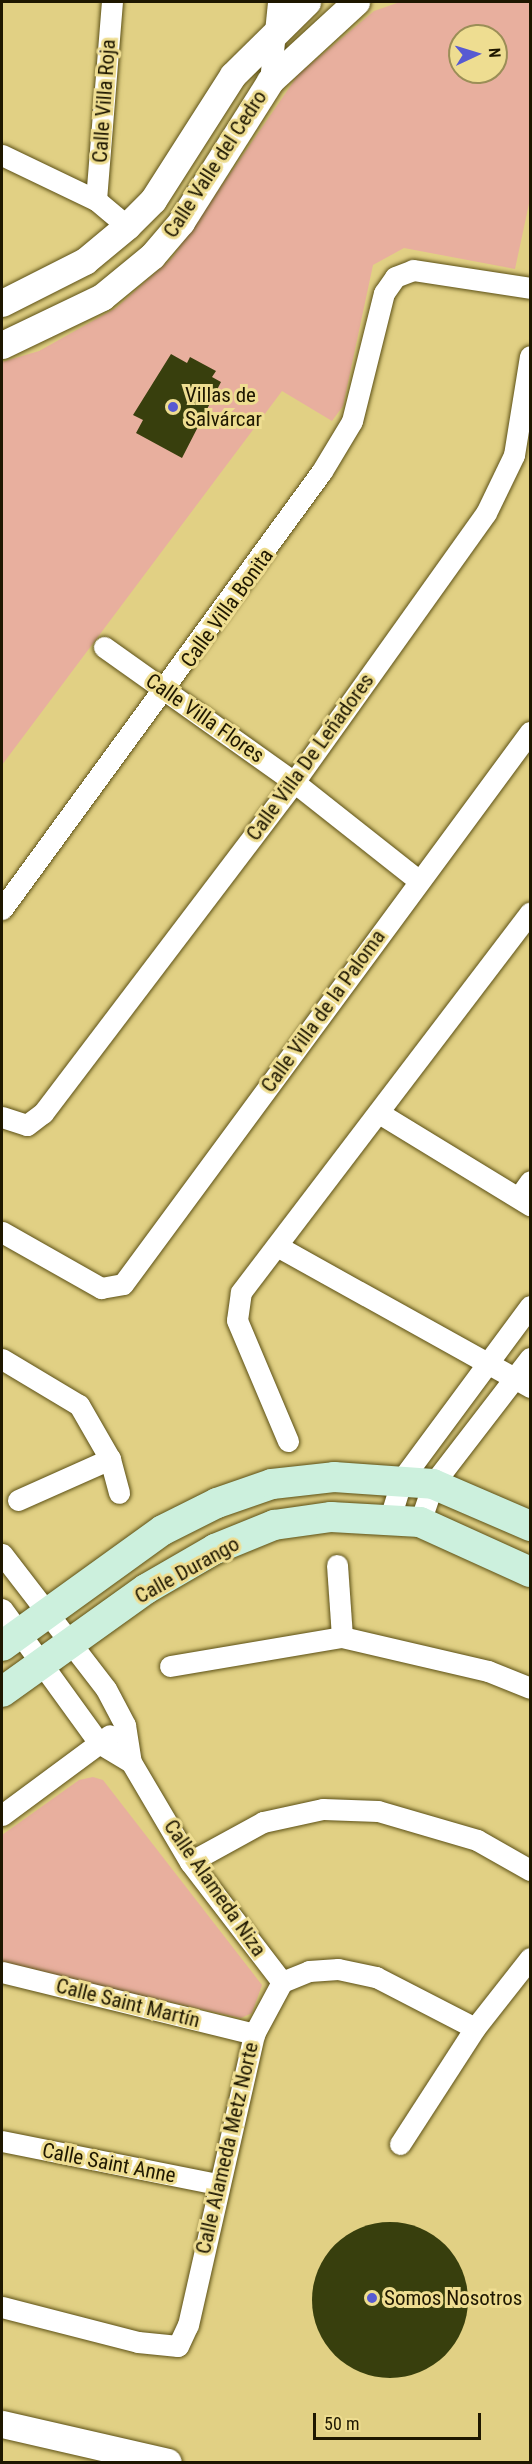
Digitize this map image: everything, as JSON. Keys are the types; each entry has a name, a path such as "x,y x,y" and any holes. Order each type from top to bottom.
{"main road":[{"name":"Calle Durango","path":"10,1640 163,1530 217,1503 272,1484 334,1477 402,1479 433,1484 531,1526"},
{"name":"Calle Durango","path":"2,1692 146,1589 245,1537 274,1525 331,1516 390,1518 420,1522 531,1572"}],"street":[{"name":"Calle Villa Roja","path":"96,200 112,2"},
{"path":"270,81 272,33 278,2"},
{"name":"Calle Valle del Cedro","path":"2,303 85,261 127,226 153,200 233,75 272,33 307,2"},
{"name":"Calle Valle del Cedro","path":"2,345 102,297 152,256 181,222 270,81 356,2"},
{"path":"2,155 96,200 127,226"},
{"name":"Calle Villa Bonita","path":"2,909 268,551 351,421 384,293 395,277 413,270 531,288"},
{"name":"Calle Villa De Leñadores","path":"2,1117 27,1125 43,1113 294,782 486,513 513,455 531,356"},
{"name":"Calle Villa Flores","path":"104,647 294,782 418,880"},
{"name":"Calle Villa de la Paloma","path":"2,1232 101,1288 114,1288 128,1280 418,880 531,732"},
{"path":"288,1441 235,1306 277,1246 531,912"},
{"path":"379,1113 527,1194"},
{"path":"277,1246 523,1383"},
{"path":"390,1518 402,1479 531,1306"},
{"path":"420,1522 433,1484 523,1383 531,1358"},
{"path":"2,1359 80,1405 110,1459 119,1493"},
{"path":"18,1500 110,1459"},
{"name":"Calle Alameda Niza","path":"2,1554 72,1644 125,1725 131,1762 190,1862 282,1982"},
{"path":"337,1565 342,1637"},
{"name":"Calle Alameda Niza","path":"2,1609 10,1640 40,1664 99,1743 131,1762"},
{"path":"170,1666 342,1637 488,1671 531,1688"},
{"path":"2,1815 125,1725"},
{"path":"190,1862 263,1822 323,1809 378,1811 477,1840 531,1870"},
{"path":"400,2144 476,2028 531,1958"},
{"path":"282,1982 309,1971 338,1969 376,1977 476,2028"},
{"name":"Calle Saint Martín","path":"2,1972 254,2034"},
{"name":"Calle Alameda Metz Norte","path":"2,2307 138,2342 178,2346 188,2325 217,2184 254,2034 282,1982"},
{"name":"Calle Saint Anne","path":"2,2141 217,2184"},
{"path":"2,2424 155,2461"}],"shaded area":[{"path":"400,2 530,2 530,199 515,269 404,248 373,265 343,406 332,421 282,391 2,765 2,362 39,351 116,308 172,258 298,75 374,11"},
{"path":"93,1777 103,1780 262,1985 252,2013 241,2018 2,1964 2,1835 79,1780"}],"building":[{"name":"Villas de Salvárcar","path":"171,354 187,363 190,357 216,371 212,377 221,382 182,458 136,433 143,420 133,415"},
{"path":"390,2222 405,2223 420,2228 434,2235 445,2245 455,2256 462,2270 467,2285 467,2315 462,2330 455,2344 445,2355 434,2365 420,2372 405,2377 390,2378 375,2377 360,2372 346,2365 335,2355 325,2344 318,2330 313,2315 312,2300 313,2285 318,2270 325,2256 335,2245 346,2235 360,2228 375,2223"}],"place":[{"name":"Villas de Salvárcar","path":"173,407"},
{"name":"Somos Nosotros","path":"372,2298"}]}
